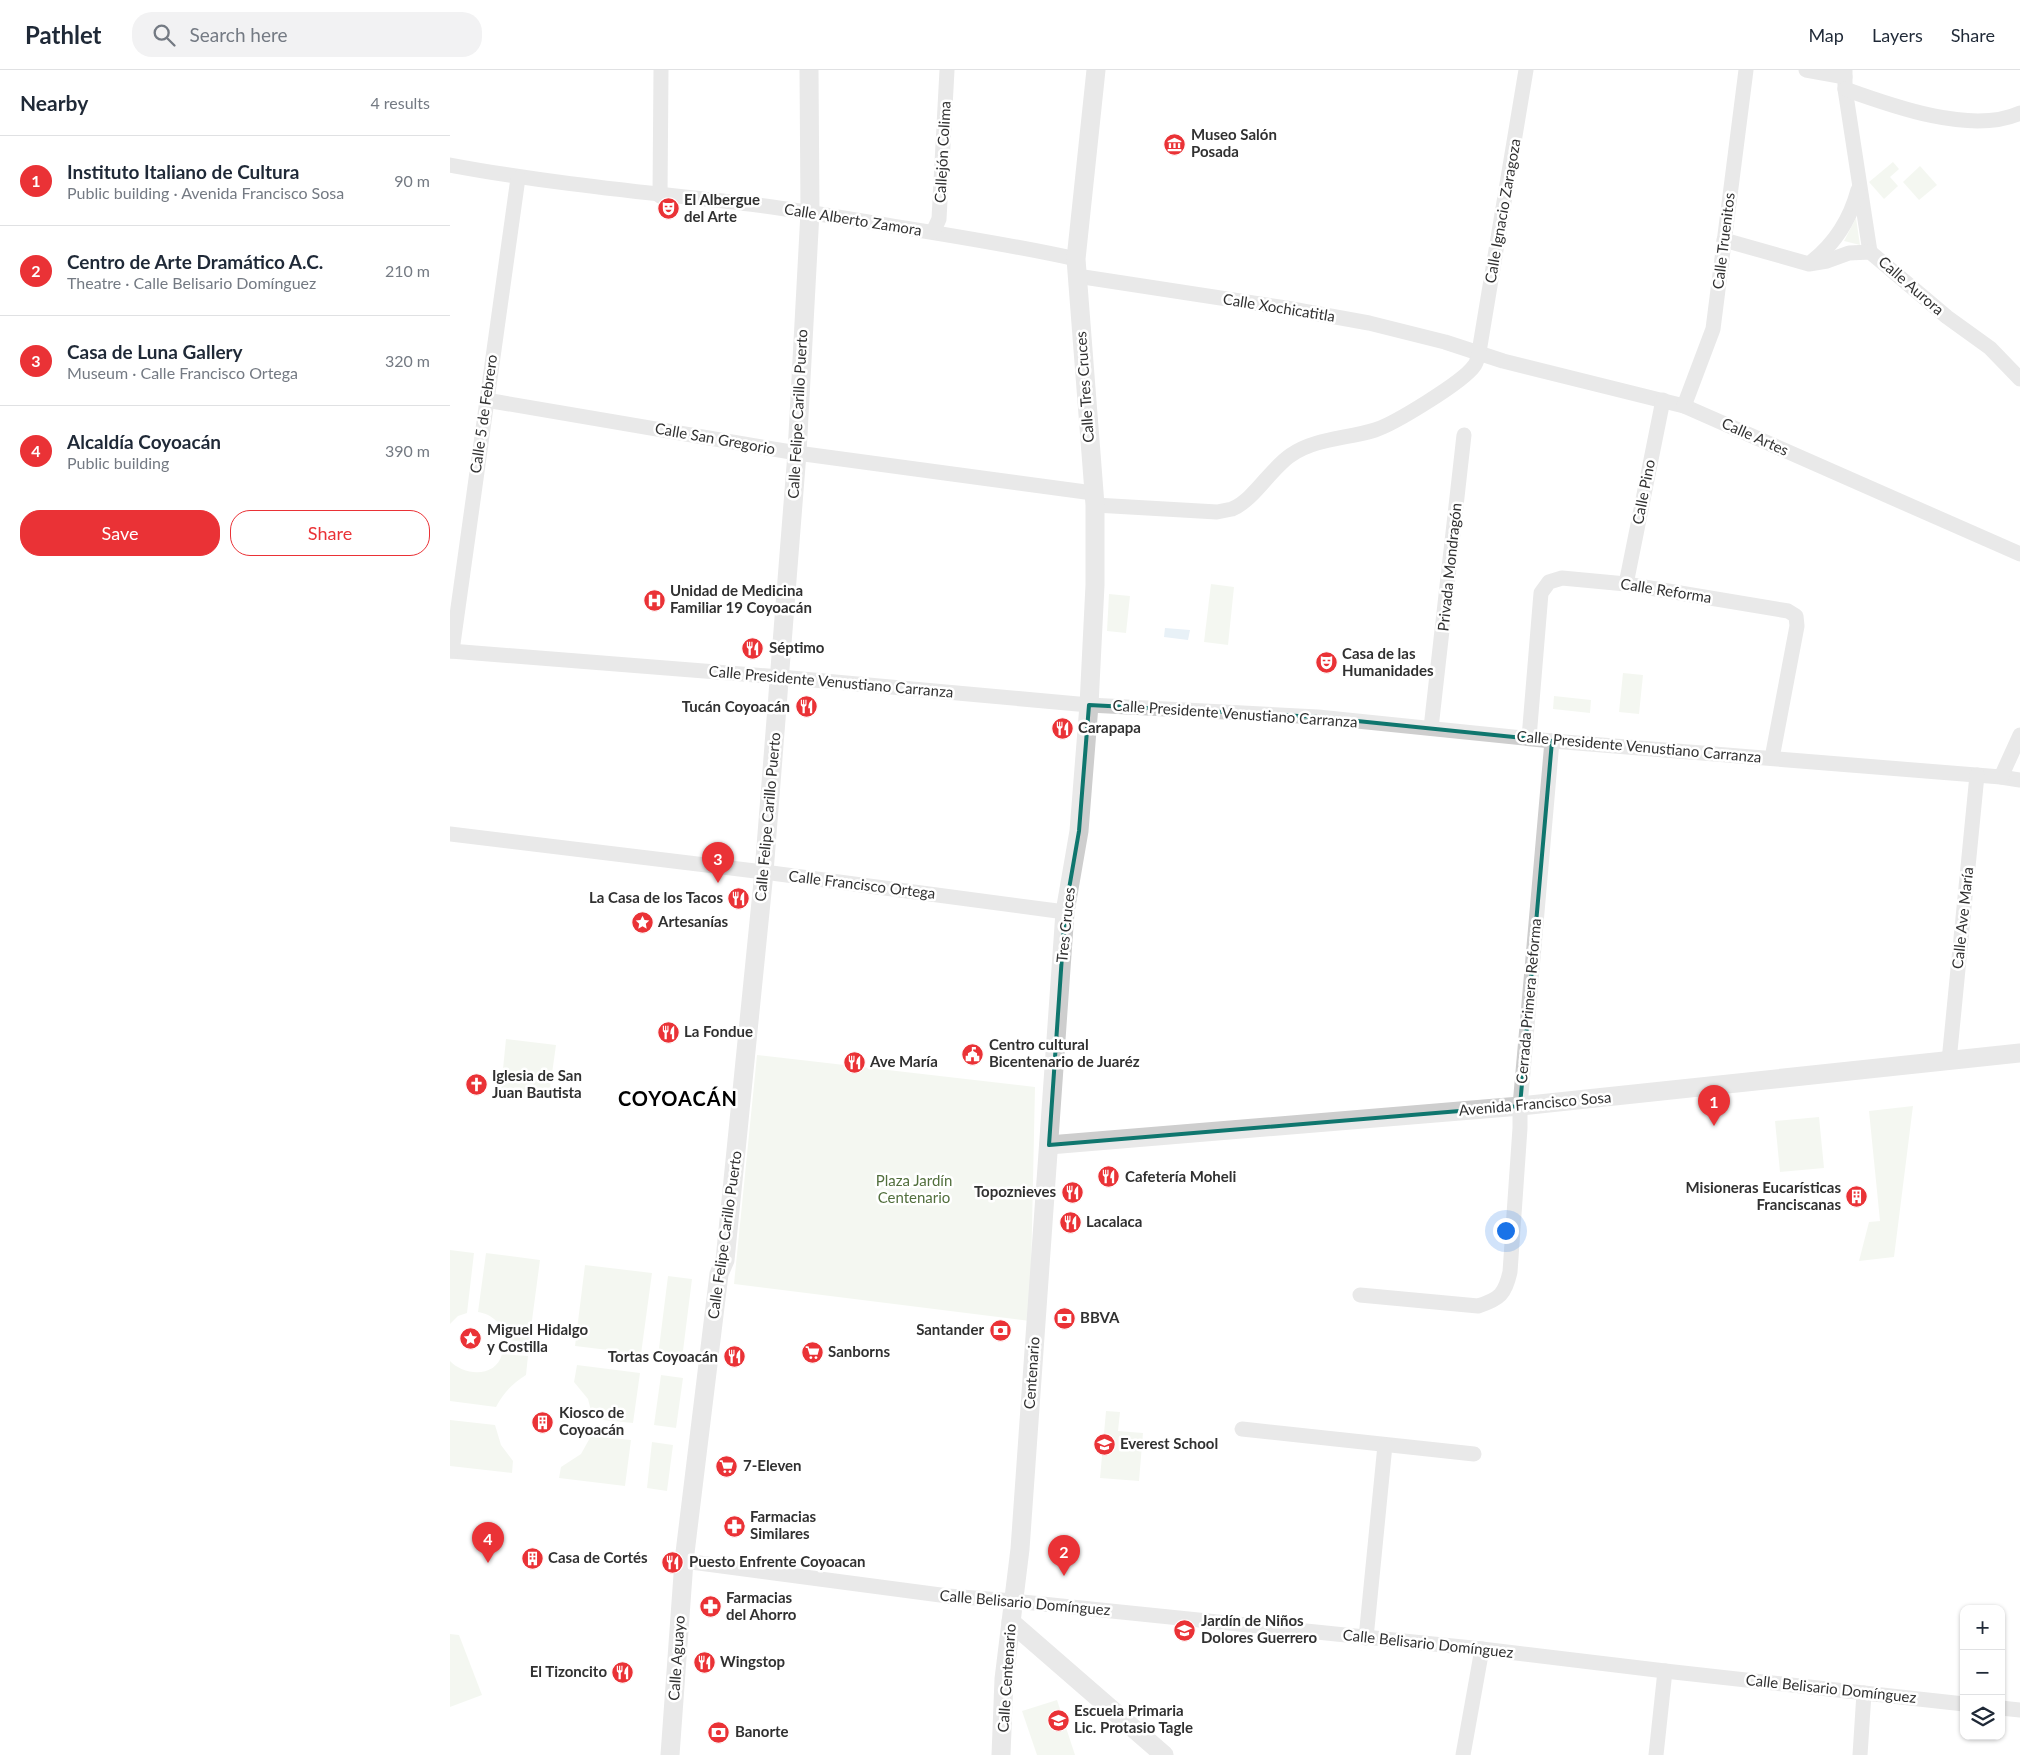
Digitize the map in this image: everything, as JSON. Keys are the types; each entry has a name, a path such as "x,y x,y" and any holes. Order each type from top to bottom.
{"street":[{"path":"660,196 661,70"},
{"name":"Calle Felipe Carillo Puerto","path":"684,1561 720,1274 725,1260 764,872 797,452 810,212 809,70"},
{"name":"Callejón Colima","path":"933,232 939,219 947,70"},
{"name":"Calle Tres Cruces","path":"1089,705 1095,585 1094,499 1076,268 1096,70"},
{"name":"Calle Ignacio Zaragoza","path":"1094,499 1217,512 1233,508 1245,500 1290,455 1312,443 1375,430 1400,418 1462,378 1475,366 1479,352 1526,70"},
{"name":"Calle Truenitos","path":"1684,406 1713,329 1746,70"},
{"path":"1806,70 1845,79 1894,106 1967,120 1988,122 2020,113"},
{"path":"1845,79 1870,252"},
{"name":"Calle Alberto Zamora","path":"450,166 518,178 810,212 933,232 1028,248 1076,268"},
{"name":"Calle 5 de Febrero","path":"451,651 518,178"},
{"path":"1809,264 1839,234 1852,210 1859,184"},
{"name":"Calle Aurora","path":"1724,240 1809,264 1827,261 1849,253 1870,252 1947,317 1990,348 2020,380"},
{"name":"Calle Xochicatitla","path":"1076,268 1328,315 1410,333 1479,352"},
{"name":"Calle Artes","path":"1479,352 1503,360 1684,406 2020,554"},
{"name":"Calle San Gregorio","path":"486,400 1094,499"},
{"name":"Calle Pino","path":"1626,584 1663,400"},
{"name":"Privada Mondragón","path":"1432,728 1464,435"},
{"name":"Calle Reforma","path":"1530,738 1541,593 1549,582 1562,578 1626,584 1788,611 1796,616 1797,626 1772,758"},
{"name":"Calle Presidente Venustiano Carranza","path":"451,651 780,677 1089,705 1318,717 1552,741 2020,780"},
{"name":"Tres Cruces","path":"1049,1145 1065,912 1079,830 1089,705"},
{"path":"2001,777 2020,734"},
{"name":"Cerrada Primera Reforma","path":"1360,1295 1478,1306 1492,1302 1506,1290 1510,1272 1520,1106 1552,741"},
{"name":"Calle Ave María","path":"1949,1061 1977,775"},
{"name":"Calle Francisco Ortega","path":"450,834 764,872 1065,912"},
{"name":"Avenida Francisco Sosa","path":"1049,1145 1520,1106 2020,1054"},
{"name":"Centenario","path":"1014,1601 1020,1549 1049,1145"},
{"path":"1242,1429 1474,1454"},
{"path":"1366,1638 1385,1445"},
{"name":"Calle Belisario Domínguez","path":"684,1561 948,1596 1014,1601 1482,1649 1960,1704"},
{"name":"Calle Aguayo","path":"670,1755 684,1561"},
{"name":"Calle Centenario","path":"1001,1755 1004,1679 1014,1601"},
{"path":"1011,1622 1164,1755"},
{"path":"1463,1755 1482,1649"},
{"path":"1656,1755 1666,1671"},
{"path":"1860,1755 1864,1693"},
{"path":"2005,1708 2020,1710"}],"highlighted area":[{"path":"1089,705 1318,717 1552,741 1520,1106 1049,1145 1065,912 1079,831"}],"green space":[{"path":"1893,162 1899,169 1890,177 1898,186 1884,199 1869,182"},
{"path":"1920,166 1937,185 1919,200 1903,182"},
{"path":"1856,218 1860,245 1844,241"},
{"path":"1211,584 1234,587 1228,645 1204,642"},
{"path":"1109,594 1130,596 1126,633 1107,631"},
{"path":"1623,673 1643,675 1639,714 1619,712"},
{"path":"1554,696 1591,700 1590,713 1553,709"},
{"path":"506,1039 556,1045 549,1095 501,1089"},
{"name":"Plaza Jardín Centenario","path":"757,1055 1035,1087 1030,1321 734,1284"},
{"path":"1913,1106 1894,1257 1859,1261 1869,1222 1880,1221 1869,1111"},
{"path":"1819,1117 1824,1168 1780,1172 1775,1121"},
{"path":"450,1250 474,1253 467,1313 458,1316 450,1324"},
{"path":"486,1253 540,1260 529,1343 504,1339 502,1329 496,1321 488,1315 478,1312"},
{"path":"585,1265 652,1273 641,1354 575,1346"},
{"path":"668,1276 692,1279 682,1359 658,1356"},
{"path":"502,1354 528,1356 526,1375 509,1389 496,1407 450,1401 450,1361 463,1370 471,1372 487,1371 499,1362"},
{"path":"577,1365 640,1373 633,1423 593,1419 588,1399 574,1382"},
{"path":"661,1375 683,1378 676,1428 654,1425"},
{"path":"1106,1411 1120,1412 1118,1431 1143,1433 1139,1481 1100,1478"},
{"path":"450,1420 495,1425 501,1445 513,1461 512,1473 450,1466"},
{"path":"591,1436 631,1440 625,1486 559,1478 561,1467 581,1454"},
{"path":"652,1442 673,1445 667,1491 647,1488"},
{"path":"450,1634 459,1635 482,1695 450,1707"},
{"path":"1057,1700 1075,1755 1037,1755 1022,1711"}],"water":[{"path":"1165,628 1190,630 1188,640 1164,637"}],"place":[{"name":"Museo Salón Posada","path":"1175,144"},
{"name":"El Albergue del Arte","path":"668,209"},
{"name":"Unidad de Medicina Familiar 19 Coyoacán","path":"654,600"},
{"name":"Séptimo","path":"753,648"},
{"name":"Casa de las Humanidades","path":"1326,663"},
{"name":"Tucán Coyoacán","path":"806,707"},
{"name":"Carapapa","path":"1062,728"},
{"name":"Casa de Luna Gallery","path":"718,883"},
{"name":"La Casa de los Tacos","path":"739,898"},
{"name":"Artesanías","path":"642,922"},
{"name":"La Fondue","path":"668,1032"},
{"name":"Centro cultural Bicentenario de Juaréz","path":"973,1054"},
{"name":"Ave María","path":"854,1062"},
{"name":"Iglesia de San Juan Bautista","path":"476,1085"},
{"name":"Instituto Italiano de Cultura","path":"1714,1126"},
{"name":"Cafetería Moheli","path":"1109,1177"},
{"name":"Topoznieves","path":"1072,1192"},
{"name":"Misioneras Eucarísticas Franciscanas","path":"1857,1197"},
{"name":"Lacalaca","path":"1070,1222"},
{"name":"BBVA","path":"1064,1318"},
{"name":"Santander","path":"1000,1330"},
{"name":"Miguel Hidalgo y Costilla","path":"471,1339"},
{"name":"Sanborns","path":"812,1352"},
{"name":"Tortas Coyoacán","path":"734,1357"},
{"name":"Kiosco de Coyoacán","path":"543,1422"},
{"name":"Everest School","path":"1104,1444"},
{"name":"7-Eleven","path":"727,1466"},
{"name":"Farmacias Similares","path":"734,1526"},
{"name":"Casa de Cortés","path":"532,1558"},
{"name":"Puesto Enfrente Coyoacan","path":"673,1562"},
{"name":"Alcaldía Coyoacán","path":"488,1563"},
{"name":"Centro de Arte Dramático A.C.","path":"1064,1576"},
{"name":"Farmacias del Ahorro","path":"710,1607"},
{"name":"Jardín de Niños Dolores Guerrero","path":"1185,1630"},
{"name":"Wingstop","path":"704,1662"},
{"name":"El Tizoncito","path":"623,1672"},
{"name":"Escuela Primaria Lic. Protasio Tagle","path":"1058,1720"},
{"name":"Banorte","path":"719,1732"}],"district":[{"name":"COYOACÁN","path":"678,1099"}]}
